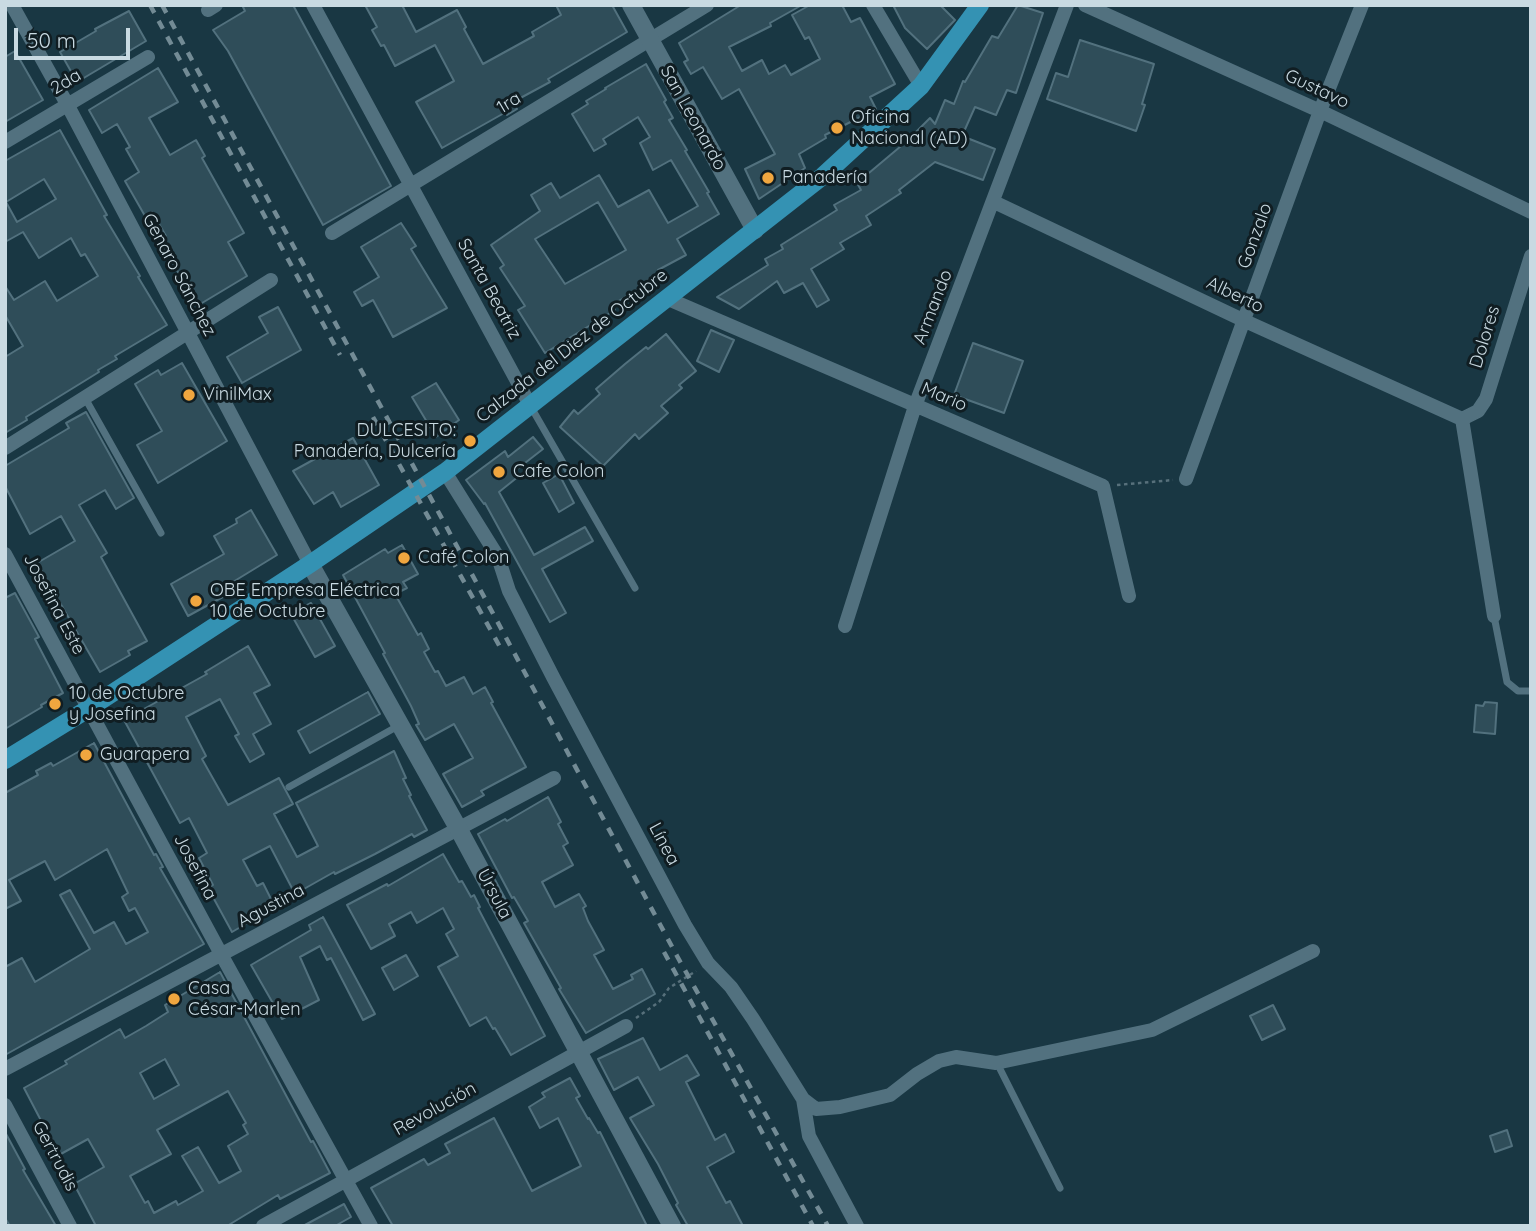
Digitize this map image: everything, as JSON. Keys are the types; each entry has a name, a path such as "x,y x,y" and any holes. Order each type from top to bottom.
{"main road":[{"name":"Calzada del Diez de Octubre","path":"5,760 310,564 444,472 823,177 921,86 980,5"}],"street":[{"name":"Genaro Sánchez","path":"12,5 310,564"},
{"name":"Santa Beatriz","path":"313,5 530,405"},
{"name":"San Leonardo","path":"631,5 755,230"},
{"name":"1ra","path":"332,233 707,5"},
{"path":"873,5 921,86"},
{"name":"Armando","path":"845,626 915,406 1068,5"},
{"name":"Gustavo","path":"1085,5 1320,111 1531,212"},
{"name":"Gonzalo","path":"1186,479 1320,111 1362,5"},
{"name":"2da","path":"5,142 148,57"},
{"name":"Alberto","path":"994,202 1245,321 1462,419"},
{"name":"Dolores","path":"1462,419 1478,411 1486,399 1531,256"},
{"path":"5,448 271,280"},
{"name":"Mario","path":"666,298 1103,486"},
{"path":"1462,419 1494,616"},
{"name":"Línea","path":"444,472 498,556 509,591 553,677 708,963 731,987 803,1099 808,1136 857,1226"},
{"path":"1103,486 1129,596"},
{"name":"Josefina Este","path":"5,554 88,709"},
{"name":"Úrsula","path":"310,564 458,828 672,1226"},
{"name":"Josefina","path":"88,709 371,1226"},
{"name":"Agustina","path":"5,1069 554,778"},
{"path":"803,1099 816,1109 840,1107 890,1095 939,1061 956,1057 996,1063 1152,1030 1313,951"},
{"name":"Revolución","path":"263,1226 626,1026"},
{"name":"Gertrudis","path":"5,1105 70,1226"}],"lane":[{"path":"85,398 160,533"},
{"name":"Santa Beatriz","path":"530,405 635,588"},
{"path":"1494,616 1507,682 1518,691 1531,691"},
{"path":"289,787 401,725"},
{"path":"996,1063 1060,1188"}],"path":[{"path":"1103,486 1186,479"},
{"path":"626,1026 659,1002 669,988 708,963"}],"building":[{"path":"242,5 293,5 391,186 323,225 228,51 213,30 245,11"},
{"path":"365,5 402,5 416,32 457,10 483,64 534,36 532,32 561,15 556,5 612,5 627,32 548,79 550,82 513,102 517,109 507,115 506,112 442,148 416,102 454,81 435,45 395,66 372,30 377,27"},
{"path":"741,5 802,5 770,23 771,26 729,47 742,71 762,60 769,74 785,65 791,75 820,59 809,37 805,39 792,15 810,5 842,5 851,22 860,18 895,84 870,97 876,109 825,135 826,138 799,154 805,168 759,199 745,169 775,154 739,89 722,99 703,67 691,74 684,62 688,60 679,43"},
{"path":"893,5 940,5 955,20 927,49 905,28"},
{"path":"1018,5 1043,13 1016,93 1007,90 996,115 975,107 962,136 995,149 983,180 935,162 899,190 901,193 866,216 871,225 840,243 844,249 811,269 829,300 817,307 803,283 784,293 777,281 739,309 717,297 768,265 765,259 783,249 781,245 837,210 834,205 861,190 857,183 930,118 935,124 945,100 954,104 963,81 965,82 992,36 998,38"},
{"path":"129,11 146,41 77,82 60,52"},
{"path":"1080,40 1154,64 1136,131 1047,99 1056,73 1068,77"},
{"path":"15,51 43,100 5,122 5,57"},
{"path":"646,64 666,100 664,102 673,118 669,120 719,214 677,239 686,255 658,270 660,273 612,305 615,310 545,353 518,310 525,306 500,268 504,265 491,245 540,211 531,195 551,183 560,198 599,175 618,207 649,190 668,223 698,206 671,160 653,170 640,143 650,137 638,117 603,139 606,144 594,151 572,114 605,88","holes":["598,202 626,250 565,284 535,239"]},
{"path":"158,68 178,102 149,118 170,155 196,140 205,156 202,158 244,233 228,242 247,276 197,306 160,240 166,236 152,212 145,216 125,181 139,172 126,149 130,147 117,124 102,133 89,110"},
{"path":"60,130 107,215 104,216 167,325 115,356 117,359 98,370 99,372 5,433 5,357 23,346 5,315 5,286 14,300 45,281 57,301 98,276 85,254 81,256 71,238 39,258 23,232 5,242 5,161","holes":["44,179 56,199 17,222 6,202"]},
{"path":"401,223 416,246 411,249 447,308 393,337 373,300 362,306 354,292 379,277 361,247"},
{"path":"278,307 301,350 242,383 227,357 268,333 259,317"},
{"path":"711,330 734,340 719,372 697,361"},
{"path":"666,334 696,371 679,385 682,388 661,406 668,413 639,439 635,434 603,466 560,427 574,410 578,414 600,394 596,389 646,347 648,349"},
{"path":"973,343 1023,361 1004,413 954,395"},
{"path":"182,363 227,441 158,483 137,445 162,431 135,384 158,370 161,375"},
{"path":"436,383 459,420 436,437 412,397"},
{"path":"86,412 134,498 116,509 105,490 79,505 107,553 101,557 147,641 128,651 130,655 100,672 37,563 75,541 61,516 30,534 5,486 5,466 69,428 66,423"},
{"path":"533,437 543,449 516,470 519,476 499,492 534,555 585,527 593,541 542,569 566,613 550,622 485,503 466,480 505,451 508,457"},
{"path":"353,438 379,485 341,507 333,492 314,504 293,471"},
{"path":"559,474 574,503 559,512 543,483"},
{"path":"251,510 277,555 228,585 232,592 188,616 171,584 224,554 214,536 237,523 236,519"},
{"path":"402,545 418,574 403,582 407,588 395,594 418,635 421,633 429,649 424,652 435,672 438,671 446,686 464,677 473,694 485,687 526,767 481,791 484,795 462,807 443,774 473,758 454,724 425,740 416,725 419,724 411,706 383,654 385,653 343,575 385,549 388,553"},
{"path":"15,593 39,637 35,639 63,693 5,729 5,598"},
{"path":"311,603 335,646 315,657 291,614"},
{"path":"248,646 270,685 254,693 271,724 253,734 264,754 250,762 235,736 239,734 220,699 186,717 206,756 202,759 228,805 279,778 293,804 274,814 297,857 318,846 296,803 394,751 406,778 403,779 411,795 409,796 427,830 414,837 412,834 295,894 270,846 243,860 257,886 263,883 275,907 232,932 208,888 213,885 199,858 207,853 189,818 180,823 124,720 207,674 205,672"},
{"path":"368,692 380,714 310,753 298,731"},
{"path":"1485,702 1497,703 1495,734 1474,732 1476,705 1483,706"},
{"path":"94,743 163,867 160,868 204,944 5,1055 5,967 22,958 35,982 90,949 60,895 70,890 94,933 114,922 126,944 148,932 135,908 129,911 122,897 128,893 107,849 55,880 45,861 9,880 21,901 5,909 5,793 38,775 36,771 51,763 53,766"},
{"path":"548,797 561,822 558,824 568,843 563,846 573,865 542,882 555,907 579,894 586,906 583,908 588,921 604,950 594,955 613,989 633,979 631,975 642,969 655,994 586,1033 559,989 561,988 524,923 528,921 514,897 512,898 478,834"},
{"path":"443,854 459,882 462,881 471,897 474,895 480,907 478,908 545,1036 511,1055 486,1017 470,1026 438,967 458,956 446,934 454,929 443,908 417,923 411,912 389,924 395,936 371,949 347,905 387,884 388,886"},
{"path":"323,917 375,1014 363,1020 331,958 327,960 320,946 300,957 319,1000 282,1019 251,965 311,930 309,925"},
{"path":"406,955 418,976 394,990 382,968"},
{"path":"220,972 330,1173 280,1199 278,1195 227,1226 96,1226 74,1184 104,1167 88,1139 59,1155 24,1088 120,1029 125,1038 146,1026 168,1012 165,1005","holes":["165,1059 179,1085 154,1099 140,1073","228,1091 246,1123 243,1125 248,1134 228,1146 241,1171 219,1183 198,1147 182,1156 203,1191 178,1205 176,1201 154,1213 148,1201 145,1203 130,1176 171,1154 157,1130"]},
{"path":"1273,1005 1285,1029 1262,1040 1250,1016"},
{"path":"643,1038 660,1070 687,1055 699,1075 686,1082 715,1140 725,1134 734,1152 707,1167 726,1203 730,1201 743,1226 688,1226 658,1164 630,1118 654,1105 638,1077 614,1090 598,1059"},
{"path":"570,1078 580,1096 576,1098 588,1119 598,1133 600,1132 647,1226 393,1226 371,1188 424,1159 428,1165 450,1153 445,1144 494,1118 532,1191 581,1166 558,1118 540,1128 529,1107 545,1097 542,1093"},
{"path":"1507,1130 1512,1146 1495,1152 1490,1136"},
{"path":"5,1132 25,1169 23,1170 56,1226 10,1226 5,1218"},
{"path":"344,1204 351,1217 335,1226 303,1226"}],"railway":[{"path":"150,5 340,355"},
{"path":"162,5 677,956 828,1226"},
{"path":"373,417 500,647"},
{"path":"664,952 813,1226"}],"place":[{"name":"Oficina Nacional (AD)","path":"837,128"},
{"name":"Panadería","path":"768,178"},
{"name":"VinilMax","path":"189,395"},
{"name":"DULCESITO: Panadería, Dulcería","path":"470,441"},
{"name":"Cafe Colon","path":"499,472"},
{"name":"Café Colon","path":"404,558"},
{"name":"OBE Empresa Eléctrica 10 de Octubre","path":"196,601"},
{"name":"10 de Octubre y Josefina","path":"55,704"},
{"name":"Guarapera","path":"86,755"},
{"name":"Casa César-Marlen","path":"174,999"}]}
